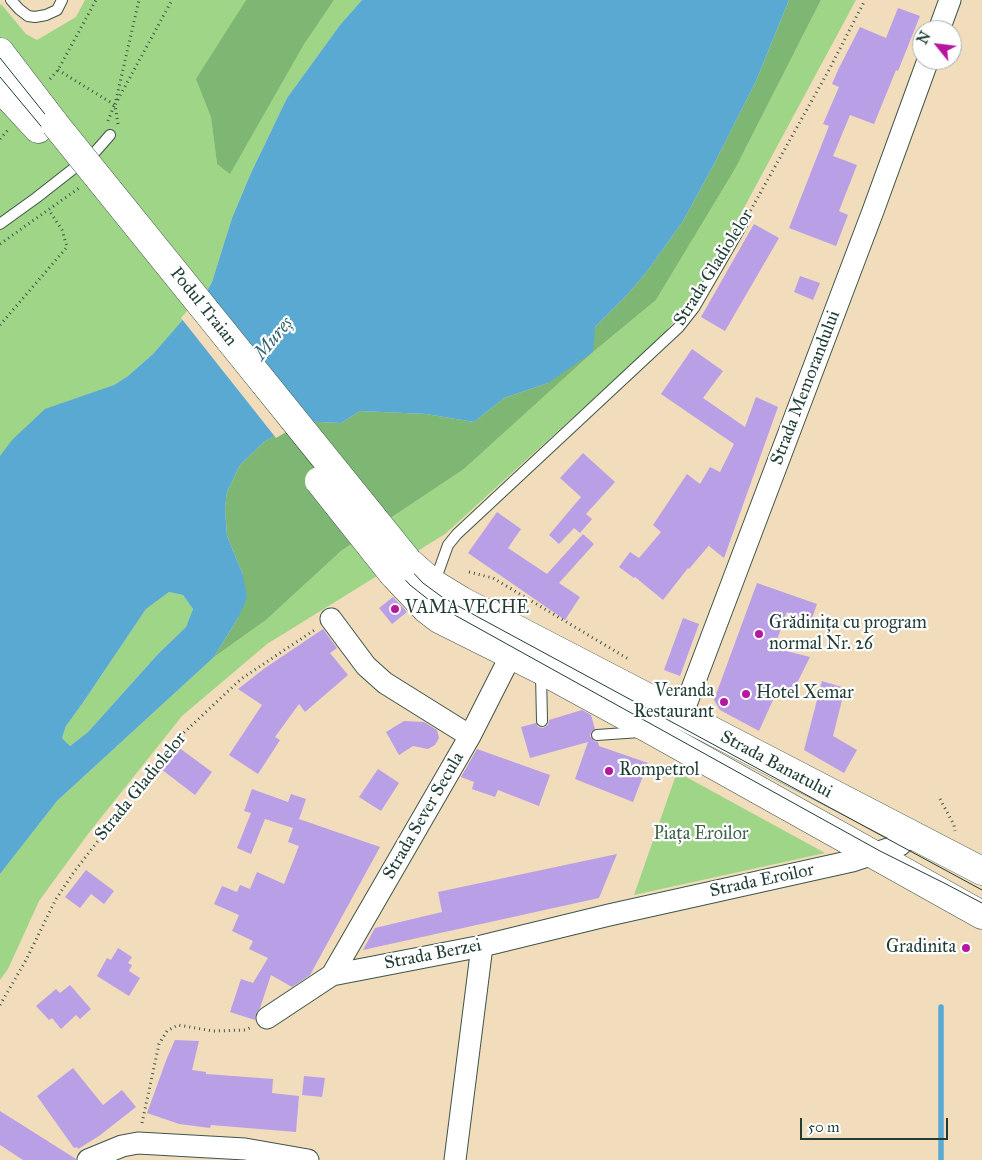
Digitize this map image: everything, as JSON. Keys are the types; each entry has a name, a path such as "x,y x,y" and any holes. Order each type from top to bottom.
{"main road":[{"path":"0,52 34,98 48,129"},
{"path":"0,88 48,129"},
{"name":"Podul Traian","path":"48,129 401,567"},
{"name":"Strada Banatului","path":"401,567 462,601 982,871"},
{"name":"Strada Banatului","path":"401,567 426,609 439,619 541,670 982,914"}],"street":[{"path":"943,20 950,0"},
{"name":"Strada Memorandului","path":"682,715 874,211 924,70"},
{"path":"331,619 366,666 385,683 470,736"},
{"name":"Strada Sever Secula","path":"332,975 470,736 510,654"},
{"name":"Strada Eroilor","path":"609,915 852,861 900,845 910,835"},
{"name":"Strada Berzei","path":"268,1018 332,975 482,946 609,915"},
{"path":"454,1160 482,946"},
{"path":"88,1160 122,1146 138,1142 245,1149 308,1160"}],"lane":[{"path":"11,0 28,16 35,18 57,10 62,0"},
{"path":"0,224 96,151 110,135"},
{"name":"Strada Gladiolelor","path":"434,584 448,545 457,534 679,327 694,308 742,225"},
{"path":"541,670 542,722"},
{"path":"597,735 651,730"}],"path":[{"path":"34,98 58,70 96,0"},
{"path":"58,70 115,105 139,0"},
{"name":"Strada Gladiolelor","path":"742,225 830,68 865,0"},
{"path":"0,325 68,246 62,230 49,210"},
{"path":"469,572 493,578 636,663"},
{"name":"Strada Gladiolelor","path":"0,1005 26,960 56,899 74,872 174,742 240,679 331,619"},
{"path":"138,1142 159,1044 167,1031 178,1026 213,1031 246,1030 268,1018"}],"green space":[{"path":"85,0 246,0 197,79 211,116 217,164 334,0 362,0 340,25 287,98 232,218 212,282 206,293 153,354 128,376 114,385 90,394 0,456 0,6 1,4 26,34 37,40 76,17"},
{"path":"246,0 334,0 304,44 230,174 217,164 211,117 196,79"},
{"path":"789,0 821,0 735,169 656,300 593,352 464,469 341,551 266,620 214,657 238,618 243,575 227,536 225,508 227,492 240,465 264,442 299,421 341,423 360,411 426,414 474,422 504,398 548,383 595,327 627,295 648,270 683,221 756,81"},
{"path":"821,0 856,0 725,243 685,308 662,336 445,534 267,644 182,716 88,834 39,901 8,969 0,980 0,874 57,801 214,657 266,620 341,551 464,469 593,352 656,300 735,169"},
{"path":"169,592 183,595 193,609 186,627 158,654 88,732 70,746 62,738 66,726 146,609"},
{"name":"Piața Eroilor","path":"677,772 825,853 634,895"}],"water":[{"name":"Mureș","path":"362,0 789,0 756,81 683,221 648,270 627,295 595,327 593,352 548,383 504,398 474,422 426,414 360,411 341,423 299,421 264,442 240,465 227,492 225,508 227,536 243,575 247,598 238,618 214,657 57,801 0,874 0,456 12,440 45,409 114,385 128,376 153,354 206,293 212,282 232,218 287,98 340,25","holes":["169,592 183,595 193,609 186,627 158,654 88,732 70,746 62,738 66,726 146,609"]}],"pier":[{"path":"200,295 300,424 276,438 181,318"}],"building":[{"path":"898,8 920,16 918,20 912,20 912,36 874,124 850,115 833,156 857,165 839,211 848,215 836,246 789,228 829,126 823,124 839,87 832,84 838,70 860,27 886,38"},
{"path":"754,224 779,238 725,331 701,317"},
{"path":"800,276 820,283 813,300 794,292"},
{"path":"692,349 723,371 703,398 745,427 756,397 778,407 724,558 709,546 711,543 663,600 635,577 619,567 630,552 639,558 661,532 653,525 687,474 700,484 710,467 720,472 734,444 661,394"},
{"path":"583,453 615,482 586,514 592,519 580,533 574,528 559,544 549,535 581,497 560,478"},
{"path":"497,512 521,529 508,548 547,574 583,534 594,544 559,583 580,597 565,620 468,553"},
{"path":"757,583 817,604 811,621 787,612 774,648 810,657 790,697 777,691 759,731 720,710 714,700"},
{"name":"VAMA VECHE","path":"393,597 407,612 392,624 379,608"},
{"path":"683,618 699,624 680,676 664,670"},
{"path":"323,629 337,648 330,653 348,675 305,712 299,704 275,737 280,740 258,774 229,755 262,705 238,689 265,668"},
{"path":"822,681 845,688 833,736 857,750 844,773 804,750"},
{"path":"582,710 591,715 595,729 591,732 590,736 594,741 598,742 599,746 648,763 633,802 575,779 588,742 530,758 521,727 536,723 538,727 543,728 548,725 549,720"},
{"path":"404,721 424,722 437,730 439,738 435,745 428,749 413,746 399,755 386,732"},
{"path":"178,747 212,772 195,795 161,769"},
{"path":"477,749 550,775 539,806 498,790 495,797 472,789 474,782 461,777"},
{"path":"378,769 399,783 381,811 359,797"},
{"path":"252,789 288,802 291,794 306,799 299,819 380,847 310,975 292,987 271,975 255,1020 230,1012 241,979 253,983 268,958 249,949 253,941 232,931 239,915 214,904 222,886 237,892 240,885 250,889 257,872 284,884 299,846 288,842 293,828 265,819 251,854 237,848 251,813 244,811"},
{"path":"617,854 599,898 363,950 375,928 442,912 438,892"},
{"path":"86,870 114,891 104,904 91,894 80,908 65,897"},
{"path":"118,948 132,957 128,963 132,965 129,971 140,978 129,996 97,976 107,958 111,960"},
{"path":"70,985 91,1009 80,1019 76,1015 61,1029 52,1018 49,1020 36,1006 56,989 60,993"},
{"path":"175,1040 199,1041 192,1070 206,1072 206,1074 273,1079 272,1093 299,1096 296,1132 211,1125 210,1128 179,1124 147,1113"},
{"path":"73,1068 103,1105 122,1090 136,1107 99,1136 78,1149 77,1147 74,1148 37,1096"},
{"path":"304,1076 325,1078 322,1097 302,1095"},
{"path":"0,1111 76,1160 23,1160 0,1145"}],"waterway":[{"path":"941,1007 941,1160"}],"tram line":[{"path":"0,58 405,564 423,583 442,597 478,617 982,890"},
{"path":"0,77 410,585 429,600 451,613 880,851 982,903"}],"place":[{"name":"VAMA VECHE","path":"395,609"},
{"name":"Grădinița cu program normal Nr. 26","path":"759,634"},
{"name":"Hotel Xemar","path":"746,694"},
{"name":"Veranda Restaurant","path":"724,702"},
{"name":"Rompetrol","path":"609,771"},
{"name":"Gradinita","path":"966,948"}]}
